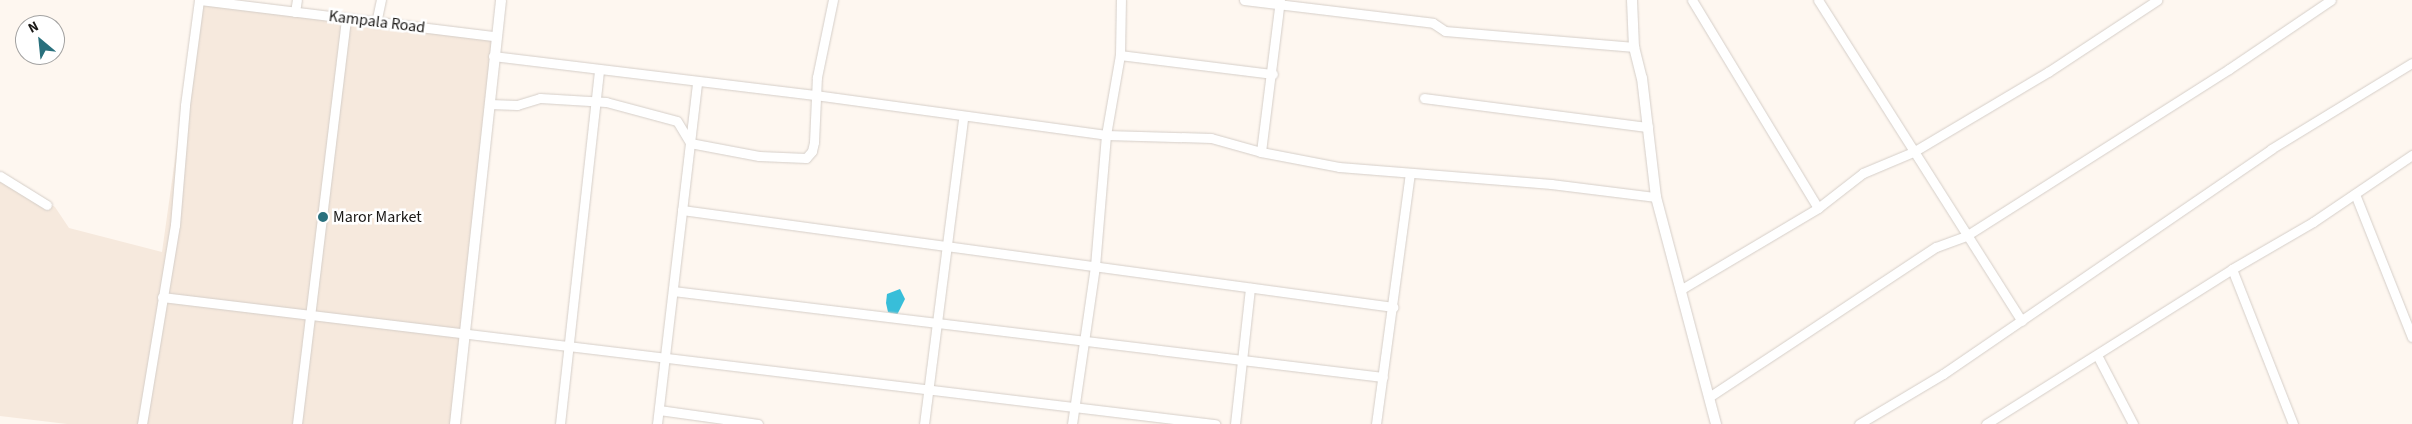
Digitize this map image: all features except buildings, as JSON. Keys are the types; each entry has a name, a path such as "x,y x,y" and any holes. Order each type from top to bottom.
{"street":[{"name":"Kampala Road","path":"200,0 376,23 495,36"},
{"path":"142,424 175,225 185,105 200,0"},
{"path":"295,12 297,0"},
{"path":"376,23 380,0"},
{"path":"455,424 463,333 489,104 492,56 501,0"},
{"path":"489,104 517,105 540,98 595,101 677,121 690,143 759,156 806,158 812,151 814,142 815,95 833,0"},
{"path":"1072,424 1095,266 1106,135 1120,55 1121,0"},
{"path":"1244,0 1280,2 1433,23 1444,31 1634,47"},
{"path":"1632,0 1634,47 1642,78 1656,197 1716,424"},
{"path":"1692,0 1818,208"},
{"path":"1818,0 1966,236 2022,321"},
{"path":"1680,290 1818,208 1864,173 1913,152 2048,72 2157,0"},
{"path":"1709,397 1936,247 1966,236 2229,69 2331,0"},
{"path":"1261,152 1280,2"},
{"path":"298,424 346,18"},
{"path":"1120,55 1272,74"},
{"path":"492,56 815,95 963,118 1106,135 1192,136 1339,167 1552,184 1656,197"},
{"path":"1859,424 1943,374 2271,149 2412,63"},
{"path":"560,424 599,69"},
{"path":"658,424 697,81"},
{"path":"1424,98 1648,127"},
{"path":"924,424 949,247 963,118"},
{"path":"1986,424 2355,194 2412,155"},
{"path":"1376,424 1410,173"},
{"path":"0,176 47,205"},
{"path":"2355,194 2412,337"},
{"path":"682,210 1393,307"},
{"path":"2232,269 2293,424"},
{"path":"1235,424 1250,288"},
{"path":"673,290 1085,339 1382,377"},
{"path":"162,297 1215,424"},
{"path":"2097,355 2132,424"},
{"path":"659,410 758,424"}],"shaded area":[{"name":"Maror Market","path":"197,2 495,40 459,424 67,424 0,416 0,174 55,207 69,228 162,252"}],"water":[{"path":"900,289 905,299 897,315 888,312 887,294"}],"place":[{"name":"Maror Market","path":"323,217"}]}
